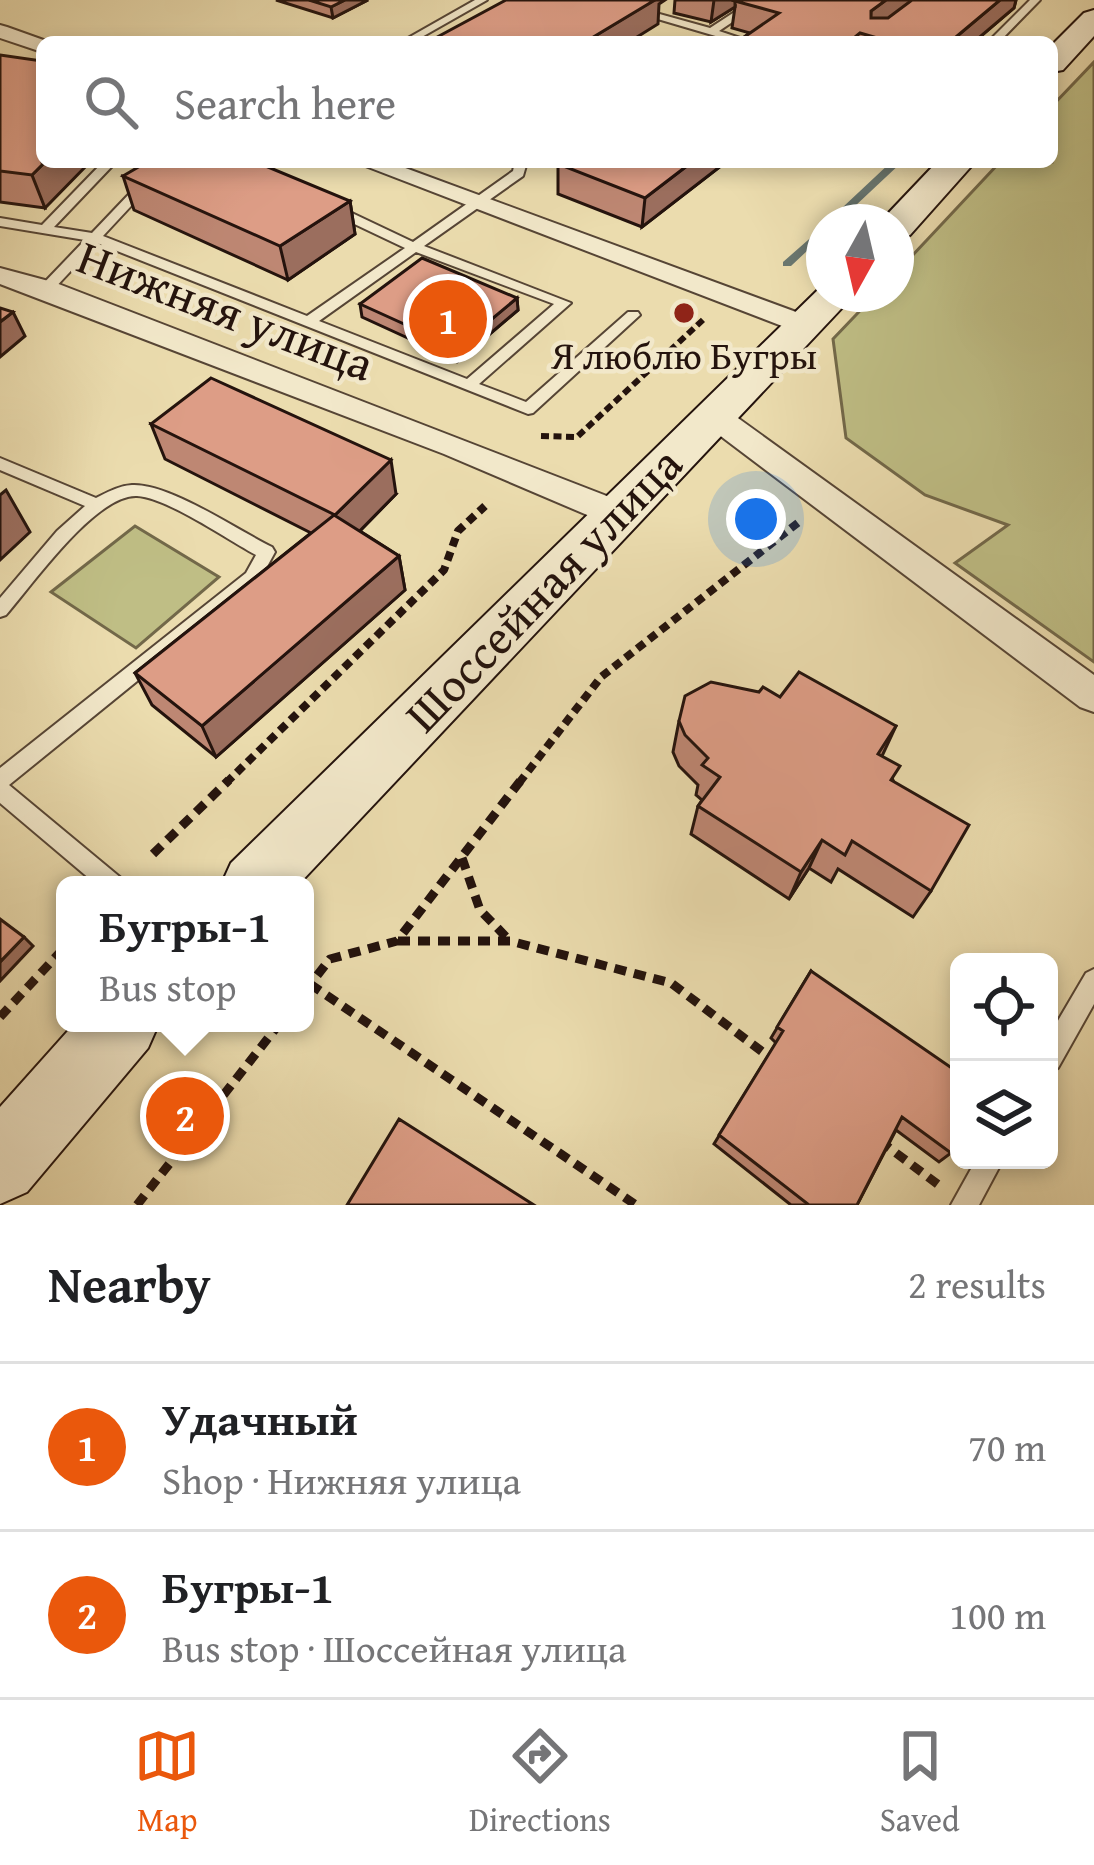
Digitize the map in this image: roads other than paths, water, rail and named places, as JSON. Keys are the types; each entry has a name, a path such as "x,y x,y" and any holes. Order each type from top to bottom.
{"main road":[{"path":"1058,57 1094,19"},
{"path":"914,208 952,168"},
{"name":"Шоссейная улица","path":"263,876 817,312"},
{"path":"0,1165 115,1032"}],"street":[{"path":"0,31 36,44"},
{"path":"383,168 806,306"},
{"name":"Нижняя улица","path":"0,276 46,289 434,437 617,514"},
{"path":"713,415 831,497 1094,696"}],"lane":[{"path":"417,36 482,0"},
{"path":"598,0 725,36"},
{"path":"711,32 760,0"},
{"path":"999,36 1035,0"},
{"path":"655,16 668,8"},
{"path":"46,228 104,168"},
{"path":"46,289 160,168"},
{"path":"311,320 520,168"},
{"path":"308,199 414,247 564,303 468,386"},
{"path":"0,222 93,237 528,409 633,315"},
{"path":"0,464 95,504"},
{"path":"0,610 95,504 116,490 142,490 266,552 252,578 0,781"},
{"path":"0,790 102,876"},
{"path":"1058,1043 1094,981"},
{"path":"964,1204 985,1169"}],"waterway":[{"path":"852,204 890,168"},
{"path":"787,264 806,246"}],"place":[{"name":"Я люблю Бугры","path":"684,313"},
{"name":"Удачный","path":"448,319"},
{"name":"Бугры-1","path":"185,1116"}]}
